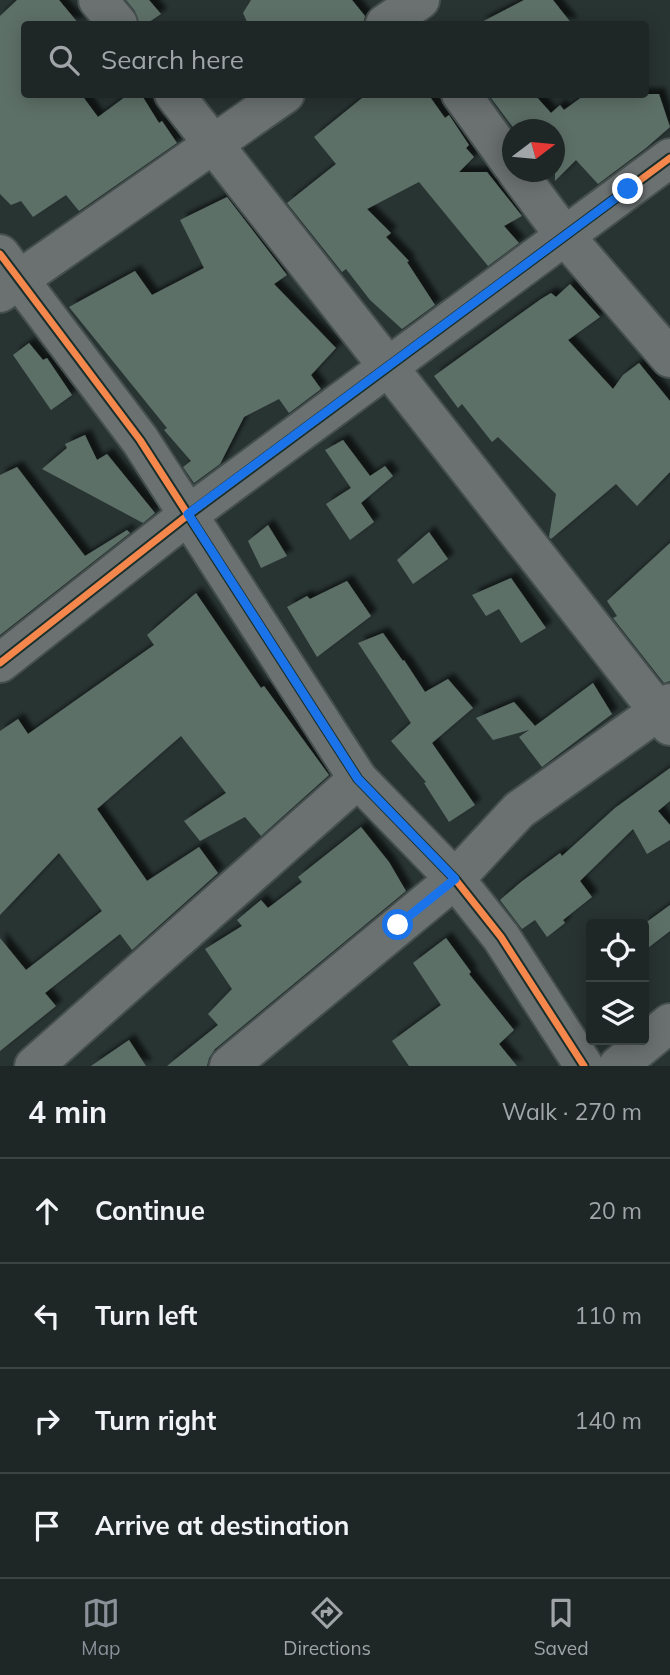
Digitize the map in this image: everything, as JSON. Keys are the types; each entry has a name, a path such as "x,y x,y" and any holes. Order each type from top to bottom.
{"street":[{"path":"98,0 116,21"},
{"path":"177,98 666,713 519,810 455,879 229,1066"},
{"path":"279,98 213,144 6,275 140,440 358,779 455,879 501,937 584,1066"},
{"path":"464,98 502,150"},
{"path":"0,663 188,514 670,158"},
{"path":"524,182 564,235 670,358"},
{"path":"34,1066 358,779"},
{"path":"618,1066 670,1023"}],"building":[{"path":"17,0 59,0 76,21 21,21 21,98 84,98 98,117 124,98 143,98 159,123 162,121 177,143 79,211 66,195 33,217 21,201 11,205 0,194 0,16"},
{"path":"126,0 149,0 161,14 150,21 138,21 135,11"},
{"path":"251,0 352,0 365,16 364,21 247,21 243,13"},
{"path":"524,0 553,0 570,21 484,21"},
{"path":"649,94 659,94 670,127 646,148 598,184 576,160 565,171 565,119 507,119 491,98 538,98 551,113 560,105 564,110 580,98 649,98"},
{"path":"362,98 431,98 445,118 449,115 469,145 466,148 474,157 459,172 487,172 522,216 504,226 519,243 488,266 419,182 367,209 391,233 386,237 409,261 407,262 435,305 402,329 370,300 346,269 342,272 287,203 336,164 314,137"},
{"path":"227,197 287,275 274,284 336,348 311,375 321,389 289,413 279,399 244,417 220,464 194,483 183,467 191,461 69,307 135,271 152,295 204,268 180,220"},
{"path":"570,284 600,317 568,340 613,389 623,375 639,363 670,401 670,472 637,506 616,484 551,539 549,537 556,494 498,437 492,442 462,404 458,408 434,376 541,299 551,293 556,297"},
{"path":"29,343 43,360 47,358 72,395 51,410 13,355"},
{"path":"85,435 97,460 107,454 155,513 143,523 42,469 67,448 65,444"},
{"path":"343,440 370,476 385,466 393,476 361,503 374,522 350,540 326,504 351,488 325,450"},
{"path":"17,467 85,556 127,530 130,533 0,635 0,475"},
{"path":"268,525 287,556 261,568 248,541"},
{"path":"429,532 448,559 413,584 397,560"},
{"path":"670,543 670,681 664,683 613,618 617,616 607,601"},
{"path":"511,578 546,628 521,643 499,609 486,616 472,595"},
{"path":"347,581 371,616 317,657 287,607 307,596 310,599"},
{"path":"196,593 261,688 264,686 329,775 261,836 245,817 200,841 184,821 226,793 181,736 97,809 147,881 199,847 218,873 132,950 120,934 45,993 56,1006 0,1051 0,938 26,970 102,911 59,853 0,915 0,731 18,719 28,734 154,645 147,635"},
{"path":"383,633 425,692 448,679 473,708 432,743 475,805 449,822 424,783 426,782 391,741 411,723 358,643"},
{"path":"593,683 612,714 542,767 519,737 529,730 493,740 476,718 514,702 535,726"},
{"path":"670,768 670,801 658,811 670,825 670,840 647,854 633,829 580,881 592,897 563,920 565,923 547,937 535,920 522,929 500,900 560,853 562,856 615,808"},
{"path":"361,827 389,862 406,891 215,1049 207,1066 167,1066 218,1025 208,1014 232,989 205,949 242,926 237,920 261,900 268,908 302,882 298,877"},
{"path":"670,905 670,931 649,947 649,920"},
{"path":"446,938 471,972 469,974 514,1030 499,1044 517,1066 409,1066 392,1041 441,1005 413,963"},
{"path":"129,1040 146,1066 91,1066"}],"cycle path":[{"path":"0,663 188,515 670,158"},
{"path":"0,254 140,440 358,779 455,879 501,937 584,1066"}],"route":[{"path":"398,925 455,879 358,779 188,514 628,189"}]}
